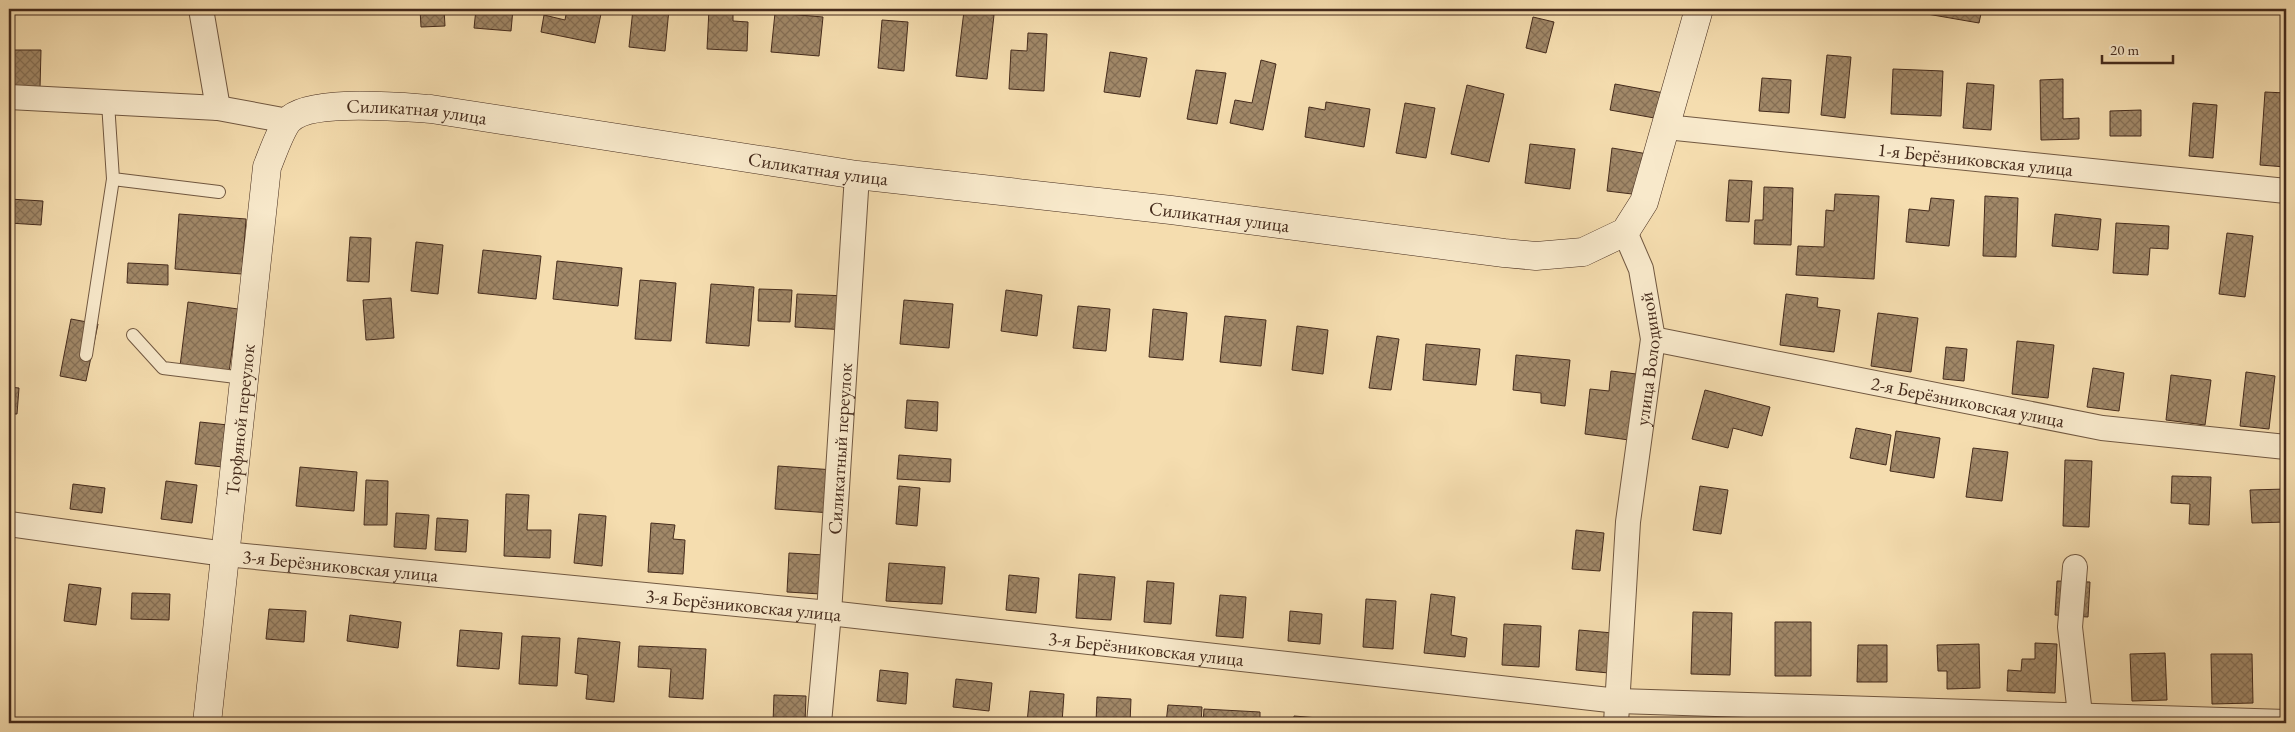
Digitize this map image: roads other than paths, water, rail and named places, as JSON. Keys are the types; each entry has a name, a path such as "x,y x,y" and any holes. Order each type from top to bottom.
{"street":[{"path":"201,9 218,108"},
{"path":"1625,232 1644,202 1699,9"},
{"path":"9,97 218,108 288,121"},
{"name":"Силикатная улица","path":"288,121 306,111 362,104 431,109 858,175 1536,256 1583,252 1625,232"},
{"name":"Торфяной переулок","path":"207,723 267,167 288,121"},
{"name":"1-я Берёзниковская улица","path":"1666,127 2286,191"},
{"name":"Силикатный переулок","path":"819,723 829,613 858,175"},
{"name":"улица Володиной","path":"1617,712 1628,522 1653,339 1641,268 1625,232"},
{"name":"2-я Берёзниковская улица","path":"1653,339 2102,428 2286,447"},
{"name":"3-я Берёзниковская улица","path":"9,524 225,554 829,613 1617,712 2286,722"},
{"path":"2075,567 2070,627 2081,720"}],"lane":[{"path":"86,355 113,179 108,103"},
{"path":"113,179 219,192"},
{"path":"133,335 163,368 244,378"}]}
